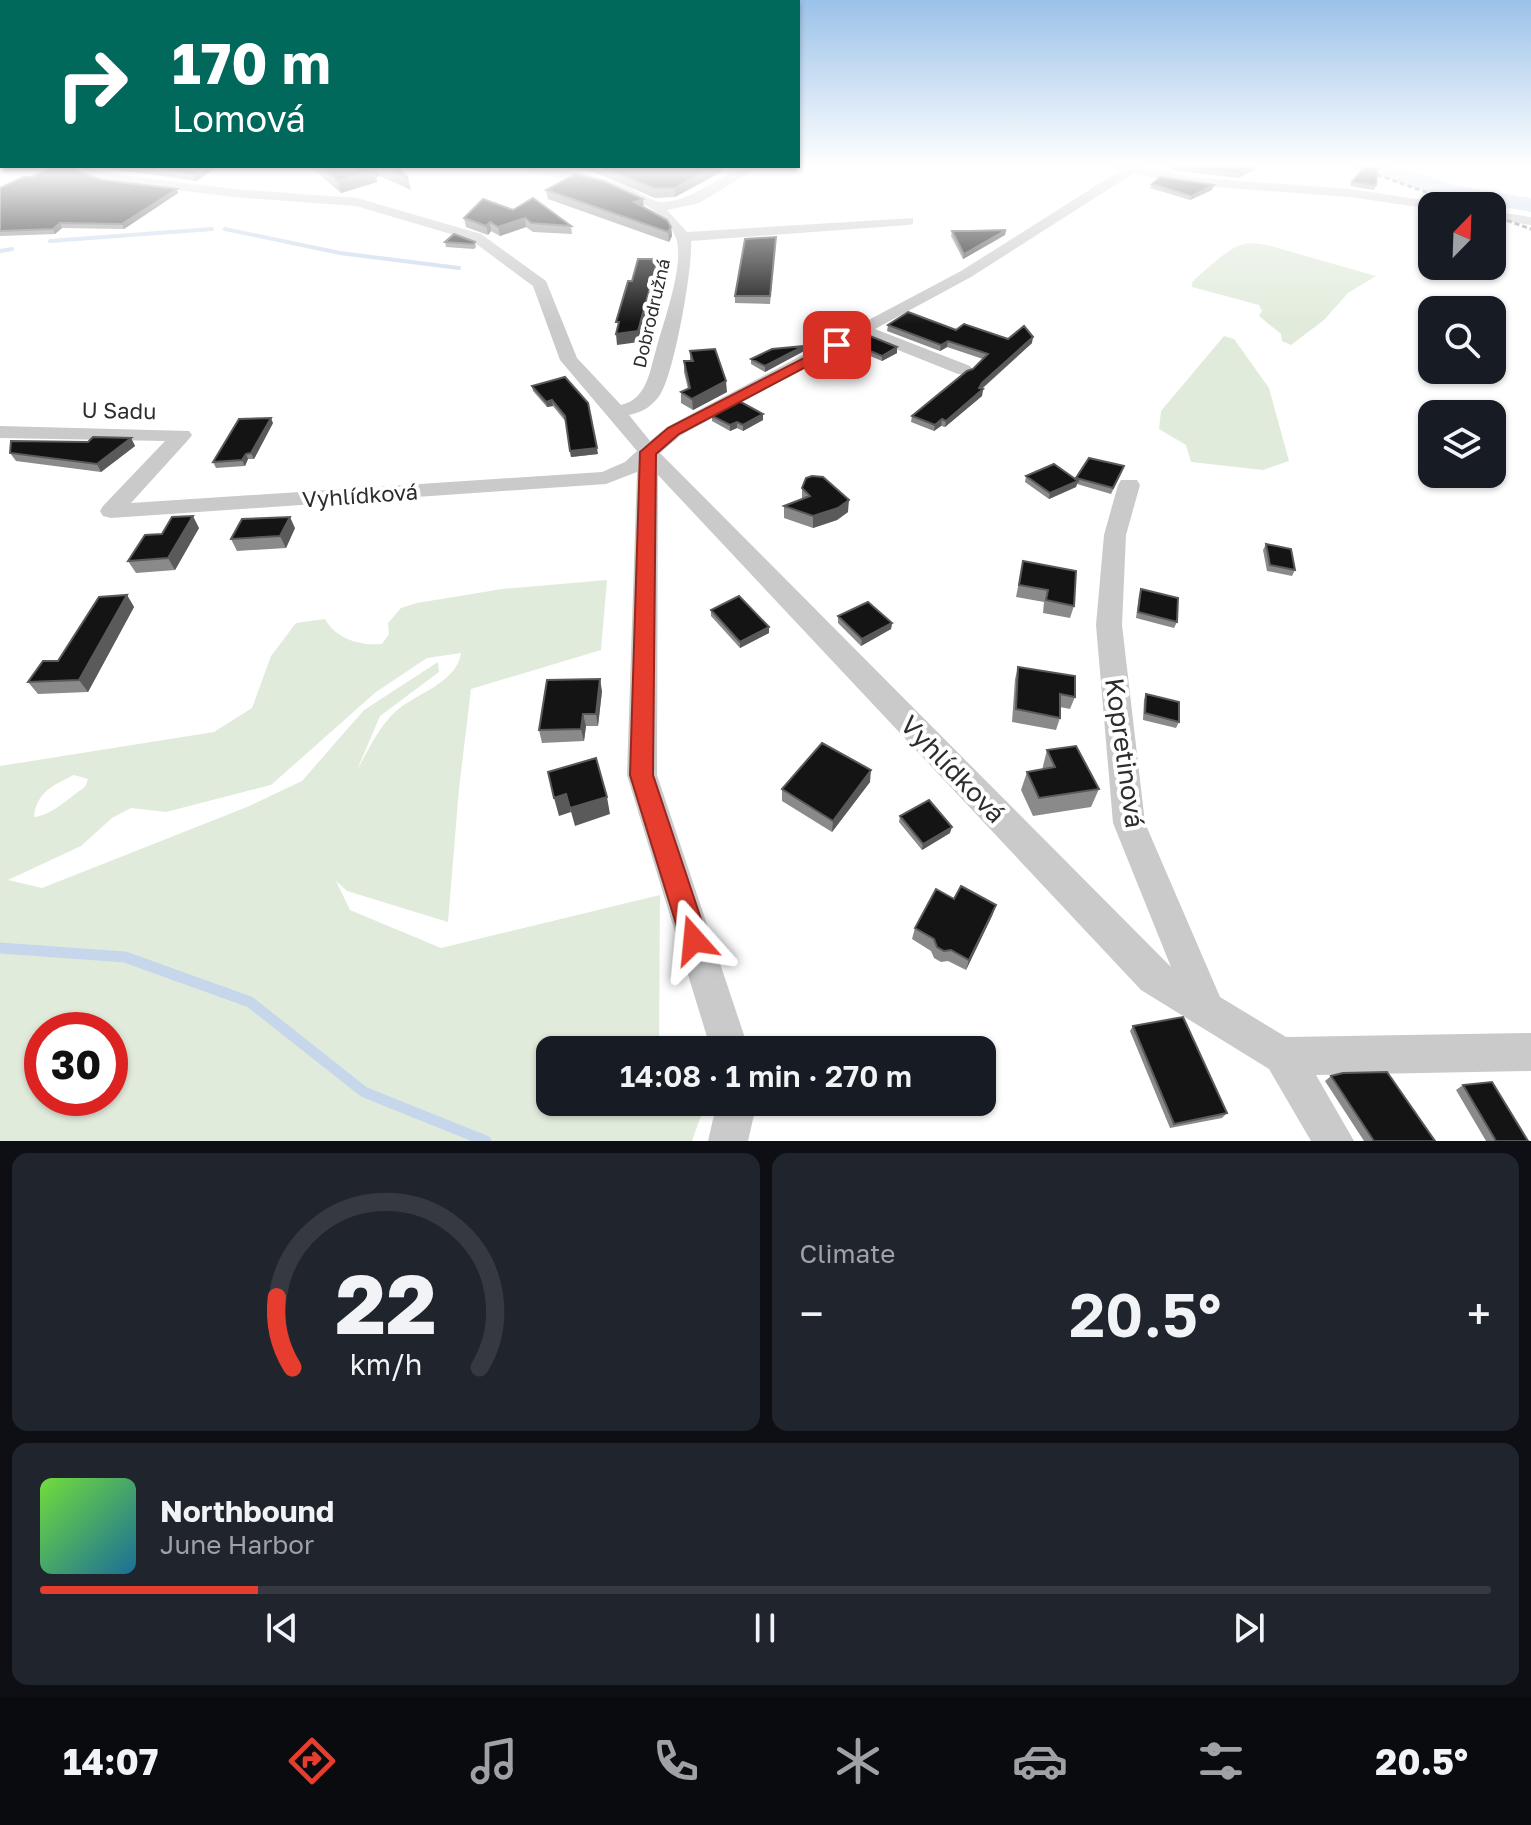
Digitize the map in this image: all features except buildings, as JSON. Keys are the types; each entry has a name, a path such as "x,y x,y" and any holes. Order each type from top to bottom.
{"street":[{"name":"Vyhlídková","path":"409,217 476,237 540,284 569,360 617,412 648,452 1154,977 1282,1056 1334,1141"},
{"name":"Dobrodružná","path":"617,412 638,407 653,391 685,262 684,237 668,217"},
{"path":"726,1036 642,775 648,452 674,431 966,274 1054,217"},
{"path":"1507,217 1531,221"},
{"path":"684,237 908,221"},
{"path":"864,331 964,370"},
{"name":"U Sadu","path":"0,432 182,435 111,511"},
{"name":"Vyhlídková","path":"111,511 606,478 632,466 648,452"},
{"name":"Kopretinová","path":"1129,485 1115,535 1109,625 1129,823 1207,1010"},
{"path":"1282,1056 1531,1052"},
{"path":"728,1141 734,1116"}],"green space":[{"path":"1251,243 1376,276 1348,293 1324,320 1291,345 1282,341 1281,334 1259,316 1262,311 1259,305 1192,287 1196,278 1222,256 1236,247"},
{"path":"1224,336 1234,339 1269,388 1289,461 1263,470 1191,462 1186,445 1159,429 1161,411"},
{"path":"607,580 601,650 471,689 448,922 347,891 336,881 350,910 441,948 660,895 659,1036 536,1036 536,1116 701,1116 692,1141 0,1141 0,766 214,732 252,708 271,656 296,623 325,619 335,632 349,640 382,644 389,634 388,623 401,608 502,589","holes":["461,653 458,663 444,680 390,717 357,770 380,716 439,672 438,662 364,710 302,781 247,807 42,888 8,880 81,846 112,818 131,808 166,812 271,785 376,692 427,658","74,775 88,779 85,787 48,813 34,817 42,796"]}],"waterway":[{"path":"50,241 212,229"},
{"path":"225,229 340,253 459,268"},
{"path":"0,251 12,249"},
{"path":"0,948 125,957 250,1002 364,1092 486,1141"}],"railway":[{"path":"1506,220 1531,229"}],"route":[{"path":"694,940 642,775 648,452 674,431 837,345"}]}
